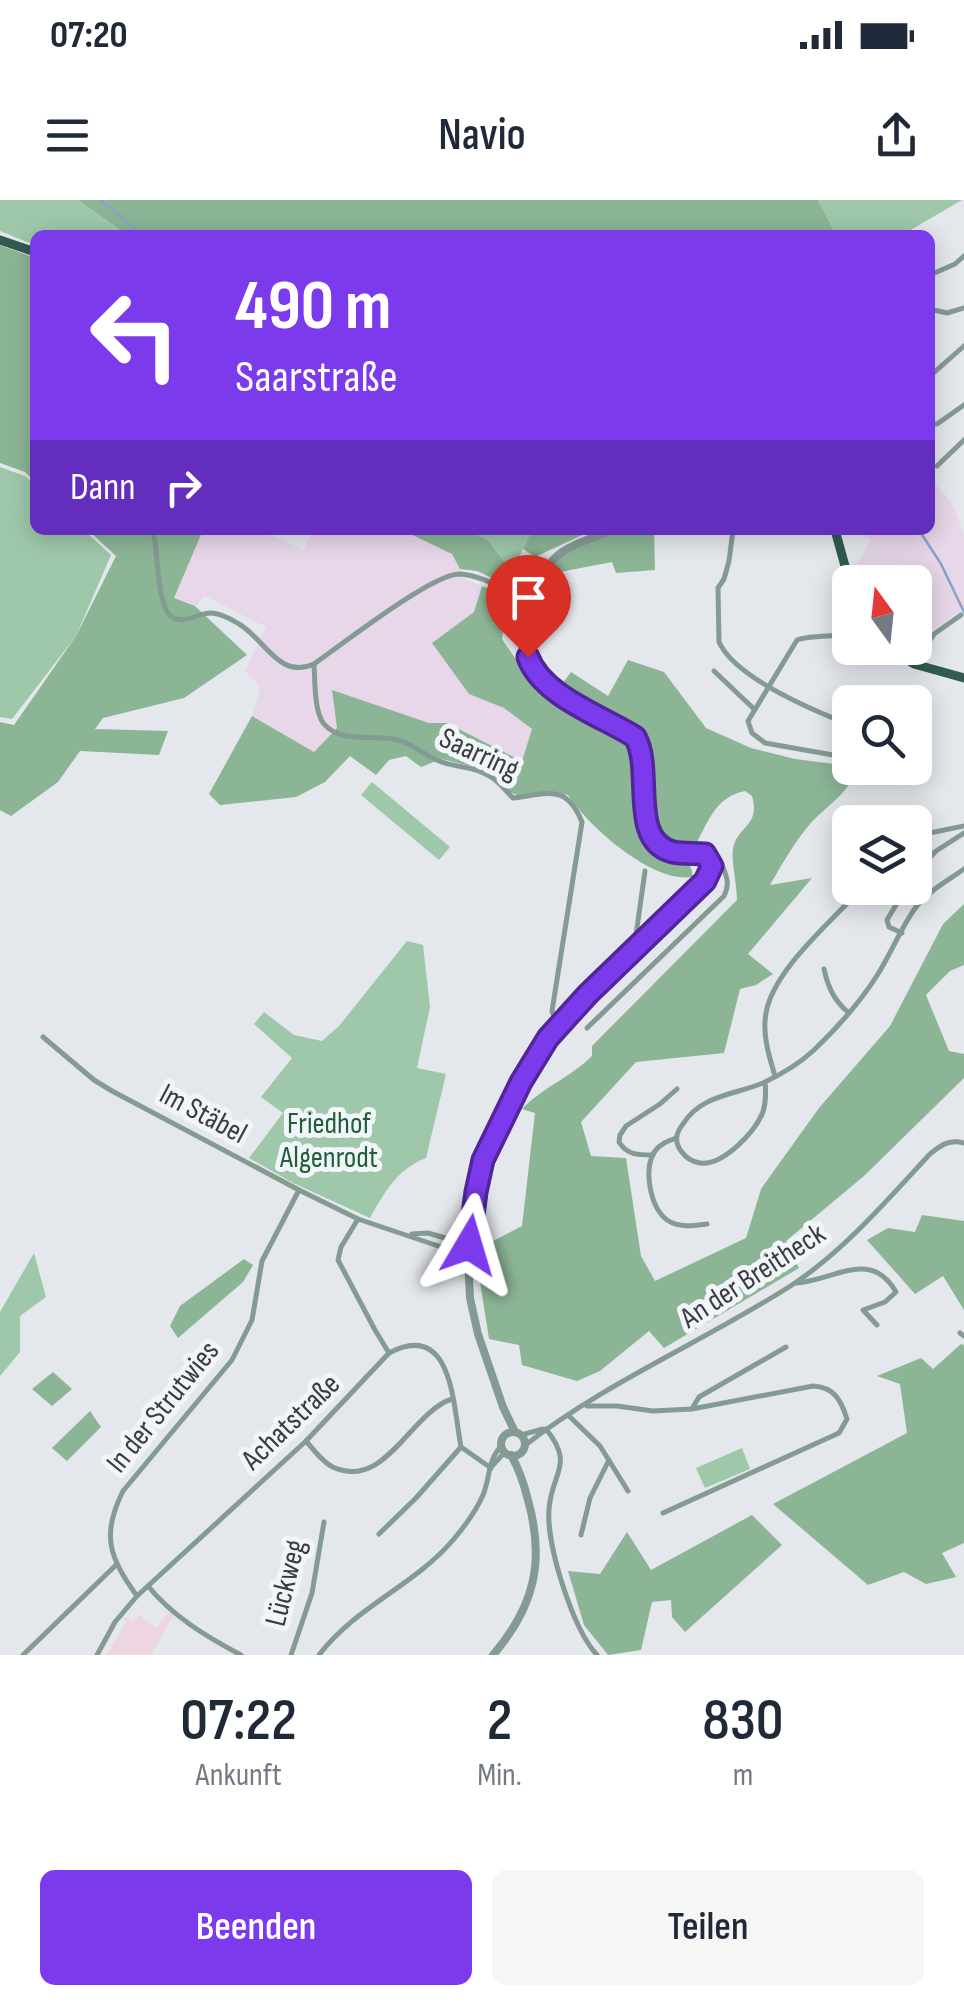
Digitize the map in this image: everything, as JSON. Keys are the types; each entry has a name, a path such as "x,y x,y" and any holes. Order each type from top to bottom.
{"main road":[{"path":"0,240 30,250"},
{"path":"835,535 844,565"},
{"path":"918,665 960,675"}],"street":[{"path":"935,274 964,256"},
{"path":"935,310 947,313 964,308"},
{"path":"935,372 964,346"},
{"path":"935,424 964,405"},
{"path":"937,466 964,440"},
{"path":"154,535 168,614 184,620 217,613 247,630 287,666 300,669 314,664 422,588 448,576 473,577 532,602"},
{"path":"602,535 556,557 544,574 527,622 526,648 532,667 566,698 635,737 642,748 646,824 651,837 669,851 705,854 712,866"},
{"path":"732,535 729,561 718,588 722,649 768,686 832,717"},
{"path":"932,637 961,615"},
{"path":"832,635 800,638 748,721 758,739 832,755"},
{"name":"Saarring","path":"314,664 322,722 330,728 351,737 400,740 440,762 491,777 513,798 553,794 564,796 576,806 582,822 552,1011 557,1025"},
{"path":"714,671 754,709"},
{"path":"932,834 964,829"},
{"path":"932,855 964,829"},
{"path":"587,1028 724,896 726,874 722,865 712,866"},
{"path":"493,1655 521,1617 530,1594 537,1538 522,1476 523,1449 503,1408 474,1320 468,1287 469,1245 483,1160 521,1082 557,1025 705,881 712,866"},
{"path":"707,1224 681,1226 660,1212 651,1186 653,1155 676,1138 684,1120 700,1106 765,1082 812,1052 849,1013 877,975 916,907 964,868"},
{"path":"638,946 635,942 645,871"},
{"path":"775,1076 766,1037 765,1016 771,996 800,955 846,905"},
{"path":"895,905 886,920 889,927 902,933"},
{"path":"824,969 828,986 849,1013"},
{"name":"Im Stäbel","path":"43,1037 112,1091 299,1190 358,1219 468,1256"},
{"path":"676,1138 681,1151 692,1160 705,1164 722,1157 758,1121 766,1101 765,1082"},
{"path":"653,1155 634,1155 624,1150 618,1142 620,1134 676,1089"},
{"name":"An der Breitheck","path":"523,1449 546,1428 795,1283 868,1221 930,1154 942,1144 964,1142"},
{"name":"In der Strutwies","path":"137,1596 110,1544 112,1512 123,1491 244,1341 252,1320 262,1261 299,1190"},
{"path":"358,1219 341,1247 338,1260 351,1286 390,1353 420,1344 440,1359 447,1373 461,1446 490,1468"},
{"name":"Im Stäbel","path":"409,1234 428,1233 469,1245"},
{"path":"795,1283 851,1268 870,1269 888,1278 896,1292 885,1302 863,1310 877,1325"},
{"path":"692,1409 699,1397 786,1347"},
{"name":"Achatstraße","path":"96,1655 115,1622 137,1596 306,1441 390,1353"},
{"path":"584,1406 653,1411 692,1409 813,1386 824,1386 834,1392 842,1404 846,1419 838,1432 663,1513"},
{"path":"306,1441 334,1468 366,1470 404,1440 438,1404 452,1399"},
{"path":"568,1415 600,1446 628,1491"},
{"path":"546,1428 562,1457 549,1508 552,1543 574,1618 598,1655"},
{"name":"An der Breitheck","path":"514,1434 546,1428"},
{"path":"506,1451 514,1434"},
{"path":"379,1534 461,1446"},
{"path":"320,1655 338,1634 451,1543 484,1492 496,1451 523,1449"},
{"path":"506,1451 522,1476"},
{"path":"580,1535 590,1498 609,1460"},
{"name":"Lückweg","path":"291,1655 312,1592 324,1522"},
{"path":"22,1655 118,1564"},
{"path":"148,1586 198,1630 241,1655"}],"shaded area":[{"path":"935,484 953,505 964,534 964,609 932,630 932,565 857,564 871,540 864,535 935,535"},
{"path":"201,535 270,535 303,550 311,535 413,535 453,554 466,580 482,586 475,612 469,694 504,708 532,729 522,761 448,723 429,723 333,691 337,728 313,752 252,716 260,690 245,671 266,627 205,596 195,606 174,598"},
{"path":"170,1611 174,1614 151,1655 106,1655 126,1623 122,1616 133,1621 139,1615 156,1628"}],"green space":[{"path":"0,200 78,200 119,230 30,230 30,242 0,231"},
{"path":"78,200 818,200 833,230 119,230"},
{"path":"818,200 962,200 911,230 833,230"},
{"path":"0,245 30,256 30,477 0,463"},
{"path":"0,467 30,480 30,535 89,535 111,555 76,636 12,719 0,717"},
{"path":"93,535 201,535 174,598 195,606 247,655 184,698 103,718 95,729 168,731 159,755 80,751 58,782 11,816 0,810 0,722 14,725 76,636 116,556"},
{"path":"412,535 478,535 488,540 525,589 518,590 477,571 460,569 452,554"},
{"path":"478,535 530,535 512,572 488,540"},
{"path":"530,535 582,535 535,557 523,549"},
{"path":"605,535 654,535 655,570 616,573 612,562 555,573 551,568 564,554"},
{"path":"482,586 508,597 502,639 521,667 545,689 559,688 571,672 608,696 628,660 664,672 706,728 751,748 832,764 832,785 848,785 810,824 770,885 812,878 748,954 773,974 740,989 724,1053 636,1062 581,1122 591,1156 626,1158 641,1256 655,1281 746,1238 761,1189 819,1108 890,1026 943,924 964,904 964,965 950,971 926,995 949,1051 964,1054 964,1078 864,1176 786,1241 799,1268 664,1348 649,1331 600,1371 577,1381 522,1365 519,1345 489,1339 480,1282 482,1247 522,1226 535,1113 522,1109 592,1056 592,1046 737,900 733,849 751,820 752,796 745,791 727,798 714,811 696,844 672,846 664,851 690,866 692,877 676,877 623,850 568,795 553,792 519,796 492,775 441,759 421,767 406,756 389,760 376,775 350,756 325,782 296,797 220,805 209,794 252,716 314,752 337,728 332,690 429,723 447,723 522,761 532,729 504,708 469,694 432,643 474,612"},
{"path":"372,782 450,847 439,860 361,795"},
{"name":"Friedhof Algenrodt","path":"407,941 423,945 430,1007 417,1068 446,1074 426,1158 399,1175 370,1218 249,1158 283,1113 261,1097 292,1058 254,1024 264,1012 294,1035 322,1041 339,1026"},
{"path":"922,1215 964,1221 964,1310 943,1276 915,1294 867,1240 888,1228 915,1232"},
{"path":"34,1253 46,1297 20,1316 20,1352 0,1376 0,1312"},
{"path":"244,1259 253,1265 243,1282 178,1338 170,1326 180,1306"},
{"path":"961,1344 964,1543 942,1553 956,1577 926,1584 904,1572 868,1585 773,1504 907,1433 900,1384 877,1376 921,1358 933,1369"},
{"path":"53,1372 72,1389 52,1406 32,1389"},
{"path":"90,1411 101,1427 67,1461 52,1448"},
{"path":"742,1448 750,1469 705,1488 696,1468"},
{"path":"752,1515 782,1545 685,1632 672,1617 671,1600 652,1602 641,1650 608,1655 584,1625 568,1571 600,1574 627,1532 651,1570"}],"waterway":[{"path":"101,200 135,230"},
{"path":"922,535 964,612"}],"route":[{"path":"469,1245 483,1160 521,1082 548,1038 705,881 712,866 705,854 669,851 651,837 646,824 642,748 635,737 558,692 536,673 528,657"}]}
